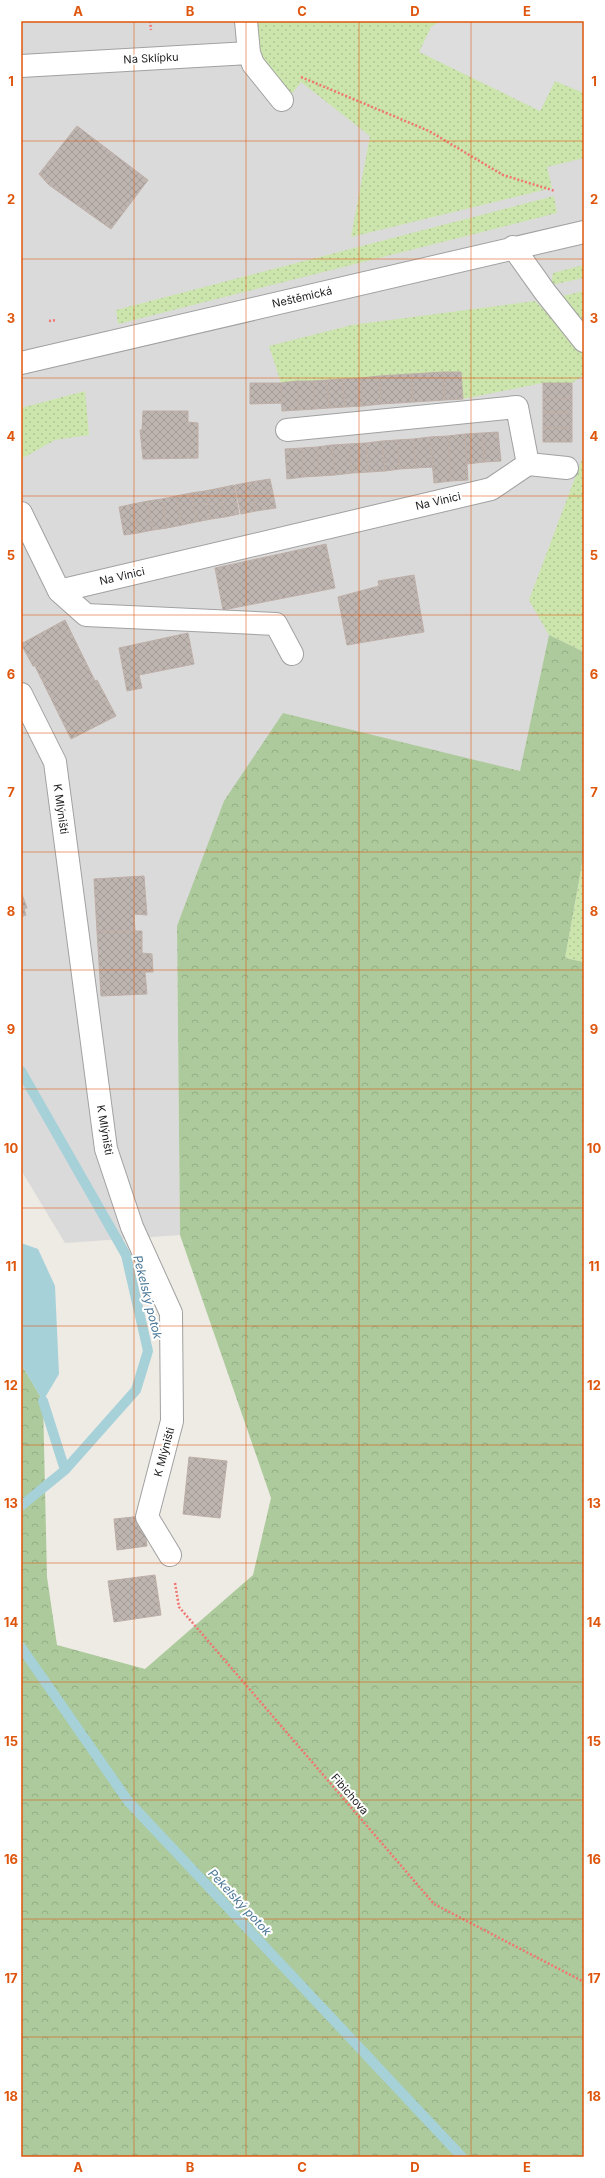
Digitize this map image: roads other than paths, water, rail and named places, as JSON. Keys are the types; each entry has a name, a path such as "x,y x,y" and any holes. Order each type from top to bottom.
{"street":[{"path":"246,21 249,53 253,64 282,100"},
{"name":"Na Sklípku","path":"21,66 249,53"},
{"name":"Neštěmická","path":"22,360 584,232"},
{"path":"513,247 545,292 584,341"},
{"path":"287,430 517,406 528,464 567,468"},
{"name":"Na Vinici","path":"59,591 491,489 528,464"},
{"path":"21,513 59,591 86,615 276,624 292,654"},
{"name":"K Mlýništi","path":"21,694 54,762 106,1149 132,1228 171,1313 172,1421 147,1517 170,1555"}],"water":[{"path":"21,1243 38,1249 55,1286 59,1374 43,1401 21,1364"}],"waterway":[{"name":"Pekelský potok","path":"21,1071 126,1255 148,1351 136,1390 65,1470 21,1506"},
{"path":"43,1401 65,1470"},
{"name":"Pekelský potok","path":"21,1647 128,1801 462,2157"}]}
